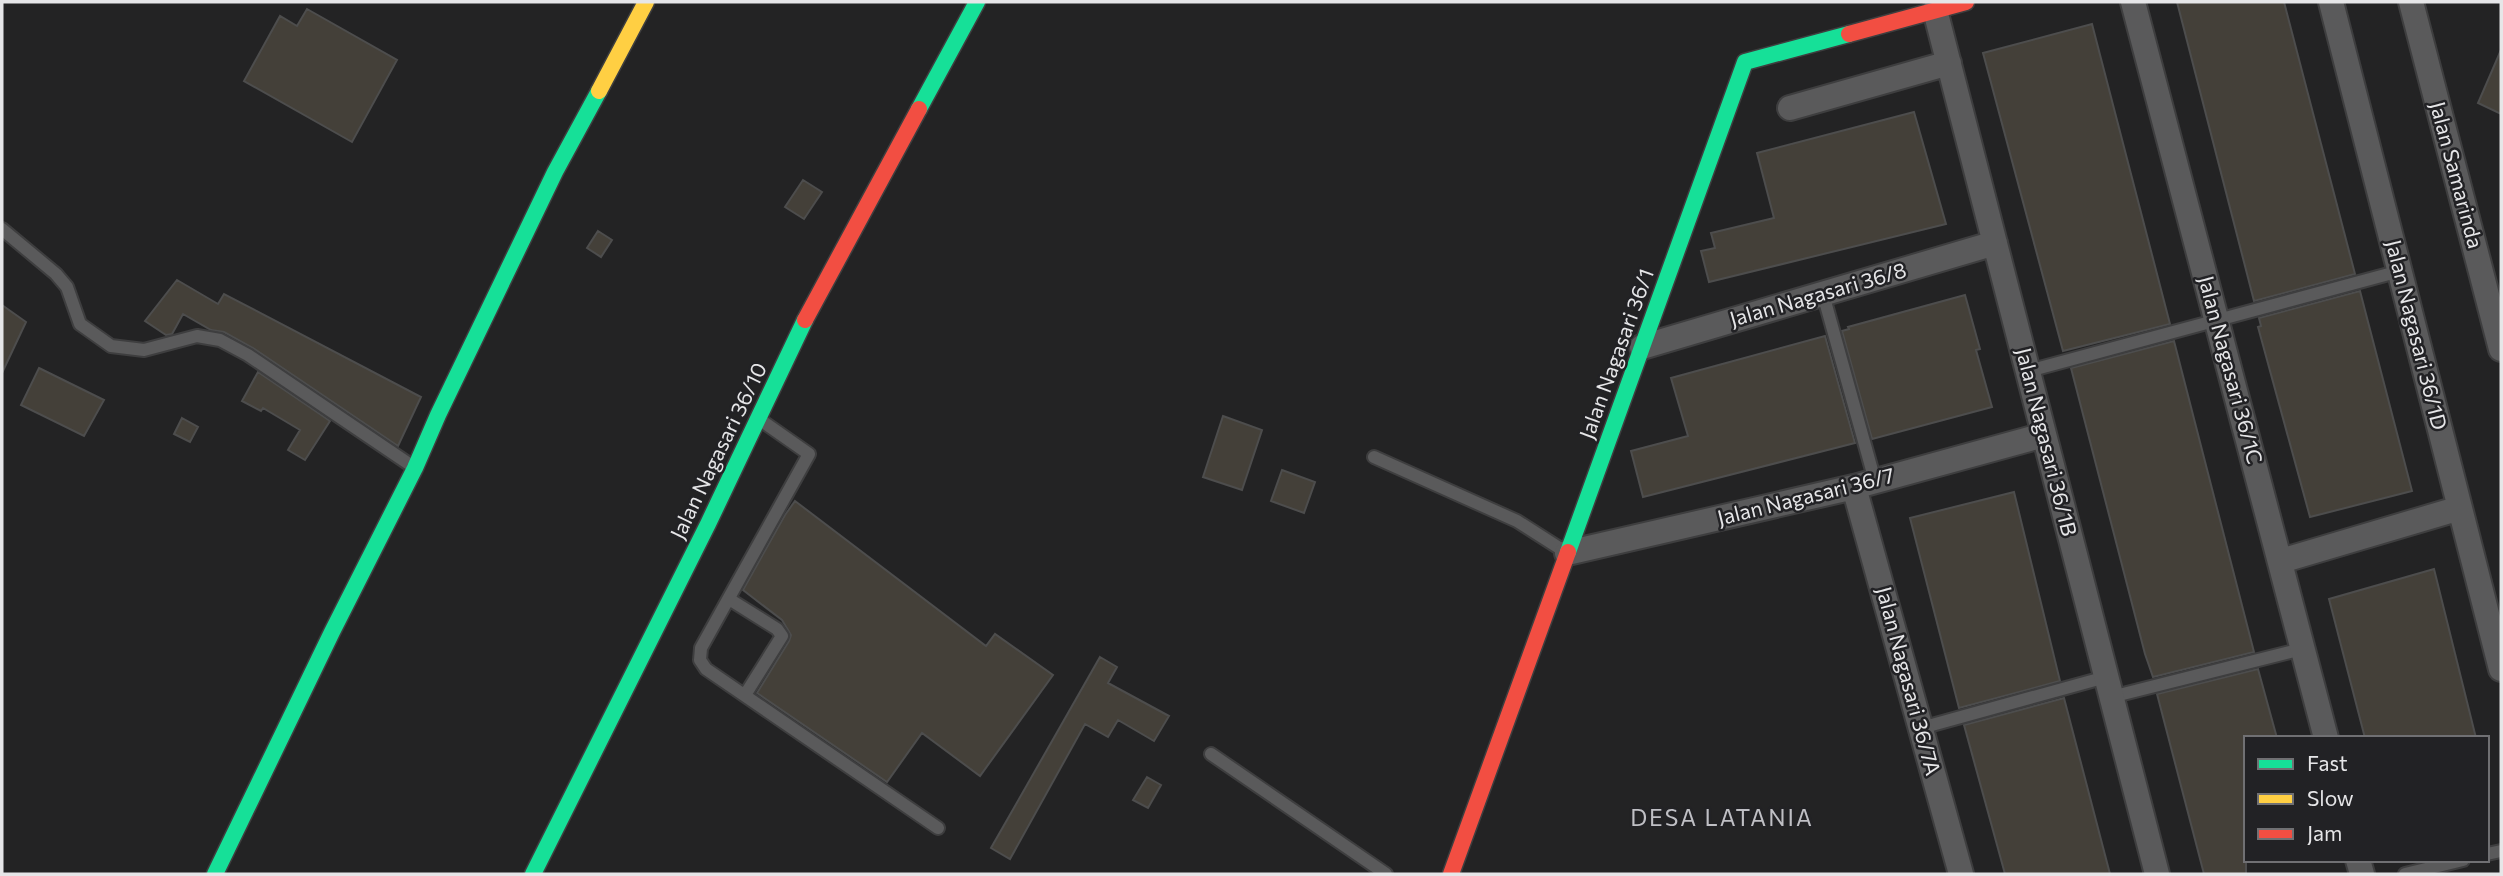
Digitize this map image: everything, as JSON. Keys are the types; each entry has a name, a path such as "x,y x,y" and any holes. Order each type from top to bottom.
{"street":[{"path":"215,874 415,468 555,172 646,2"},
{"name":"Jalan Nagasari 36/10","path":"533,874 797,336 976,2"},
{"name":"Jalan Nagasari 36/1","path":"1451,874 1745,62 1966,2"},
{"name":"Jalan Nagasari 36/1C","path":"2133,2 2325,736"},
{"name":"Jalan Nagasari 36/1D","path":"2331,2 2501,669"},
{"name":"Jalan Samarinda","path":"2411,2 2501,349"},
{"name":"Jalan Nagasari 36/1B","path":"1935,10 2157,874"},
{"path":"1790,108 1949,63"},
{"name":"Jalan Nagasari 36/8","path":"1642,347 1995,243"},
{"name":"Jalan Nagasari 36/7","path":"1567,553 1865,484 2044,435"},
{"name":"Jalan Nagasari 36/7A","path":"1865,484 1921,728 1961,874"},
{"path":"2281,561 2460,508"}],"lane":[{"path":"2,229 56,274 67,287 80,324 111,346 144,350 197,336 220,341 248,355 415,468"},
{"path":"2028,371 2400,271"},
{"path":"1823,294 1865,484"},
{"path":"759,418 809,454 701,649 699,660 706,669 938,828"},
{"path":"1374,457 1517,521 1567,553"},
{"path":"729,599 777,629 782,636 745,695"},
{"path":"1921,728 2302,649"},
{"path":"1211,754 1386,874"},
{"path":"2405,874 2455,862"}],"building":[{"path":"2177,2 2284,2 2355,274 2254,301"},
{"path":"307,9 397,60 352,142 244,81 280,16 297,26"},
{"path":"2092,24 2170,324 2063,351 1983,53"},
{"path":"2501,50 2501,114 2478,103"},
{"path":"1914,112 1946,224 1709,282 1701,251 1715,248 1711,233 1774,218 1757,153"},
{"path":"803,180 822,192 804,219 785,207"},
{"path":"598,231 612,240 601,257 587,248"},
{"path":"177,280 218,304 224,294 421,397 398,446 253,348 224,332 211,330 183,314 172,334 166,335 145,321"},
{"path":"2360,291 2412,491 2310,517 2258,327 2261,326 2259,318"},
{"path":"1965,295 1980,349 1976,350 1992,407 1872,439 1842,331 1849,329 1848,327"},
{"path":"2,305 26,322 2,373"},
{"path":"1825,336 1855,443 1643,497 1631,451 1688,436 1671,378"},
{"path":"2174,341 2254,652 2153,677 2071,368"},
{"path":"39,368 104,400 84,436 21,405"},
{"path":"258,372 330,421 305,460 288,450 300,430 263,408 261,411 242,401"},
{"path":"1223,416 1262,430 1242,490 1203,477"},
{"path":"182,418 198,427 190,442 174,434"},
{"path":"1282,470 1315,482 1304,513 1271,501"},
{"path":"2014,492 2060,681 1959,708 1910,518"},
{"path":"795,501 986,646 995,634 1053,675 980,776 922,733 887,782 757,693 791,635 782,620 743,590"},
{"path":"2434,569 2476,736 2364,736 2329,599"},
{"path":"1100,657 1117,667 1108,683 1169,716 1154,741 1118,720 1108,737 1085,724 1010,859 991,848"},
{"path":"2258,669 2276,736 2244,736 2246,874 2204,874 2157,694"},
{"path":"2064,698 2110,874 2005,874 1964,725"},
{"path":"1147,777 1161,785 1148,808 1133,800"}],"traffic: fast":[{"path":"919,109 977,2"},
{"path":"1568,552 1745,62 1849,34"},
{"path":"215,874 415,468 555,172 599,91"},
{"path":"533,874 708,524 805,320"}],"traffic: slow":[{"path":"599,91 646,2"}],"traffic: jam":[{"path":"1849,34 1966,2"},
{"path":"805,320 919,109"},
{"path":"1451,874 1568,552"}],"district":[{"name":"DESA LATANIA","path":"1722,818"}]}
